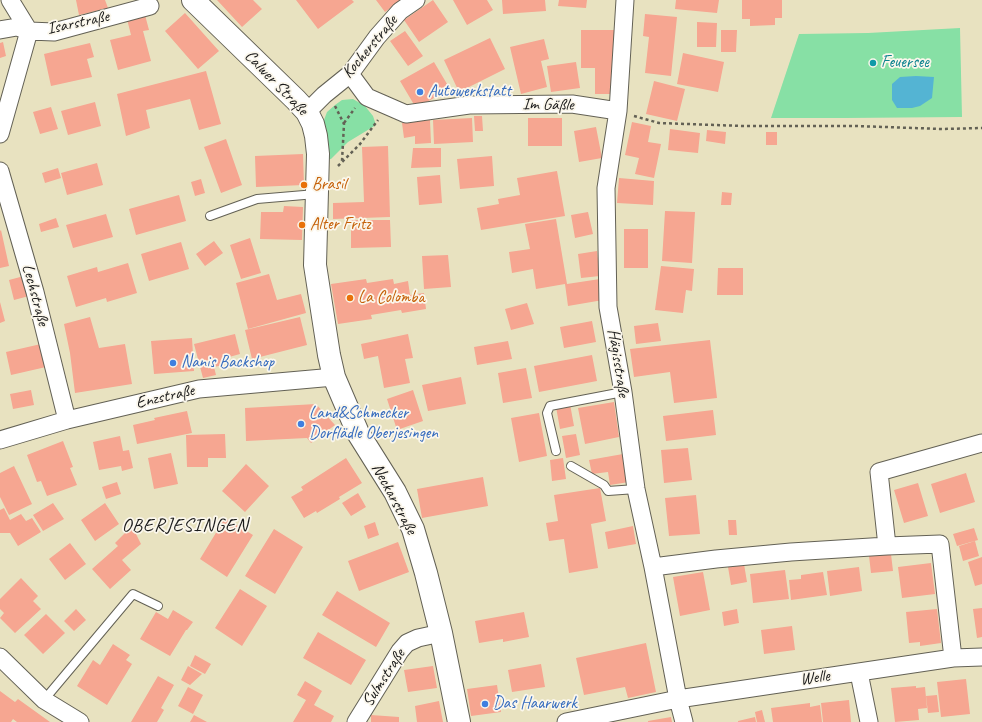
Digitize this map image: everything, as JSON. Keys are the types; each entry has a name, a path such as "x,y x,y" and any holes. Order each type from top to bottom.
{"main road":[{"name":"Calwer Straße","path":"193,0 306,112 313,124 316,136 318,154 317,189"},
{"name":"Neckarstraße","path":"317,189 315,265 329,355 334,377 358,433 394,492 413,529 441,633 459,722"}],"street":[{"name":"Isarstraße","path":"0,134 29,31 10,0"},
{"name":"Kocherstraße","path":"306,112 350,74 377,37 400,11 416,0"},
{"name":"Hägisstraße","path":"625,0 618,111 606,188 608,306 623,392 636,489 684,722"},
{"name":"Isarstraße","path":"0,30 17,27 29,31 54,32 150,6"},
{"name":"Im Gäßle","path":"350,74 367,97 406,114 469,105 572,104 618,111"},
{"name":"Lechstraße","path":"0,171 35,292 67,420"},
{"name":"Enzstraße","path":"0,440 67,420 199,389 334,377"},
{"path":"887,546 879,472 982,443"},
{"path":"653,567 791,552 940,544 953,658"},
{"name":"Sulmstraße","path":"356,722 400,652 407,644 418,638 441,633"},
{"path":"0,657 44,700 80,722"},
{"name":"Welle","path":"566,722 678,698 859,673 953,658 982,657"},
{"path":"859,673 869,722"}],"lane":[{"path":"210,216 257,199 317,189"},
{"path":"556,451 547,413 550,406 623,392"},
{"path":"571,466 604,485 608,491 636,489"},
{"path":"44,700 133,594 158,606"}],"path":[{"path":"324,95 335,105 344,124 342,161"},
{"path":"317,189 342,161 360,144 388,107"},
{"path":"618,111 659,123 743,126 982,128"}],"green space":[{"path":"960,28 962,117 771,118 799,34 868,33"},
{"path":"353,99 365,106 373,116 376,125 348,142 331,159 326,160 324,120 327,112 342,100"}],"water":[{"name":"Feuersee","path":"900,77 934,77 932,98 920,106 912,108 897,108 892,100 892,84"}],"building":[{"path":"76,0 105,0 108,8 79,15"},
{"path":"217,0 253,0 262,9 242,27"},
{"path":"296,0 352,0 354,2 318,29"},
{"path":"376,0 401,0 385,12"},
{"path":"433,0 448,22 419,42 404,20"},
{"path":"453,0 487,0 493,10 467,25"},
{"path":"502,0 545,0 546,11 503,14"},
{"path":"559,0 587,0 586,8 558,6"},
{"path":"676,0 719,0 717,13 675,9"},
{"path":"742,0 782,0 782,18 775,18 775,25 750,26 750,19 742,19"},
{"path":"185,13 219,51 198,69 165,31"},
{"path":"645,14 677,17 671,76 645,73 649,37 643,36"},
{"path":"145,15 149,30 143,31 151,61 118,70 110,40 131,35 127,19"},
{"path":"697,22 717,23 716,47 697,47"},
{"path":"581,30 614,30 613,94 595,94 595,68 581,68"},
{"path":"721,30 737,30 736,52 721,52"},
{"path":"405,31 423,56 408,66 390,41"},
{"path":"490,38 505,69 459,92 444,60"},
{"path":"544,39 549,59 541,61 547,87 521,94 510,47"},
{"path":"3,42 6,56 0,58 0,43"},
{"path":"90,43 94,57 87,59 92,77 51,86 44,54"},
{"path":"683,53 724,62 718,92 677,84"},
{"path":"434,62 450,89 416,108 400,81"},
{"path":"576,62 580,88 551,92 547,66"},
{"path":"206,71 221,124 199,130 190,99 146,110 150,128 126,136 117,94"},
{"path":"654,81 685,89 677,121 646,114"},
{"path":"95,102 101,126 68,135 61,111"},
{"path":"51,107 58,129 40,134 33,112"},
{"path":"474,116 482,116 483,131 475,131"},
{"path":"472,118 473,142 434,144 433,120"},
{"path":"528,118 562,118 562,146 528,146"},
{"path":"430,120 431,143 415,144 415,136 404,138 402,123"},
{"path":"632,122 651,126 648,142 661,144 654,178 635,174 639,158 625,155"},
{"path":"596,127 602,158 579,162 574,131"},
{"path":"670,129 700,133 698,153 668,150"},
{"path":"707,130 726,132 725,144 706,141"},
{"path":"766,132 777,132 777,145 766,145"},
{"path":"226,139 242,185 221,193 204,147"},
{"path":"388,146 390,217 333,219 333,203 364,202 362,147"},
{"path":"413,148 441,148 441,167 411,168"},
{"path":"303,154 304,185 256,187 255,156"},
{"path":"492,156 494,186 460,189 457,159"},
{"path":"97,163 103,185 67,195 61,173"},
{"path":"58,168 61,178 45,183 42,173"},
{"path":"557,171 565,216 481,230 477,208 499,204 498,199 520,195 517,178"},
{"path":"440,175 442,203 419,205 417,177"},
{"path":"619,178 654,181 653,205 617,203"},
{"path":"201,179 205,193 195,196 191,182"},
{"path":"722,192 732,193 731,205 721,205"},
{"path":"179,195 186,221 136,235 129,209"},
{"path":"284,206 303,207 302,240 260,239 261,212 283,212"},
{"path":"665,211 695,212 692,263 662,261"},
{"path":"588,212 593,234 575,238 571,215"},
{"path":"106,214 113,237 73,248 66,225"},
{"path":"56,218 59,227 41,232 39,224"},
{"path":"556,219 567,284 600,279 603,300 568,306 565,284 536,289 533,269 512,273 509,252 530,249 525,224"},
{"path":"351,220 390,220 391,247 351,248"},
{"path":"624,229 648,229 648,268 624,268"},
{"path":"1,230 9,266 0,268 0,231"},
{"path":"250,238 261,273 241,279 230,245"},
{"path":"214,241 223,253 205,266 196,254"},
{"path":"181,242 189,269 149,281 141,254"},
{"path":"597,251 600,276 581,278 578,254"},
{"path":"448,255 451,287 424,289 422,256"},
{"path":"128,263 137,293 107,302 106,298 76,307 67,276 97,267 98,272"},
{"path":"661,266 694,269 692,291 686,290 683,313 655,310"},
{"path":"718,268 743,268 743,295 717,295"},
{"path":"269,274 277,300 301,294 306,313 248,329 236,283"},
{"path":"24,276 29,296 14,300 9,280"},
{"path":"366,279 367,283 393,279 394,284 408,281 410,295 424,293 426,309 402,313 401,310 371,315 372,319 338,324 331,284"},
{"path":"0,302 5,321 0,323"},
{"path":"527,303 534,324 511,330 505,309"},
{"path":"90,317 99,348 125,344 132,384 75,393 70,353 64,324"},
{"path":"300,317 307,345 252,359 245,330"},
{"path":"592,321 596,342 564,348 560,327"},
{"path":"658,323 661,341 636,344 634,326"},
{"path":"235,334 240,354 222,359 223,365 214,367 216,375 203,378 194,344"},
{"path":"408,334 413,358 405,359 410,383 384,388 378,356 364,359 361,344"},
{"path":"192,338 194,371 154,374 151,341"},
{"path":"710,340 717,398 674,403 670,372 634,377 630,349"},
{"path":"508,341 512,359 477,365 474,347"},
{"path":"41,344 46,367 11,375 6,352"},
{"path":"592,355 597,381 539,392 534,366"},
{"path":"526,368 532,398 503,403 498,373"},
{"path":"461,377 466,404 428,411 422,385"},
{"path":"31,390 34,405 13,409 10,394"},
{"path":"413,390 423,421 397,430 387,399"},
{"path":"614,402 619,437 585,444 578,408"},
{"path":"316,404 335,425 311,443 307,438 246,441 245,408"},
{"path":"570,404 574,426 560,429 556,407"},
{"path":"713,410 716,435 666,441 663,416"},
{"path":"187,411 192,433 137,444 133,425 155,420 154,418"},
{"path":"539,413 547,456 519,462 511,418"},
{"path":"225,434 226,458 208,458 208,467 187,467 186,435"},
{"path":"576,434 580,455 566,458 562,436"},
{"path":"120,436 123,451 129,450 133,468 122,471 121,466 99,470 93,442"},
{"path":"63,441 73,467 70,468 77,485 47,496 41,481 37,482 27,455"},
{"path":"688,448 692,480 664,483 661,450"},
{"path":"171,453 178,484 154,489 148,458"},
{"path":"623,454 629,482 610,485 608,472 592,474 589,460"},
{"path":"346,458 362,483 317,513 316,511 304,518 291,497 303,490 301,487"},
{"path":"563,458 566,479 552,481 550,460"},
{"path":"246,464 269,486 245,512 222,491"},
{"path":"14,466 32,504 9,515 0,497 0,473"},
{"path":"966,473 975,502 940,513 931,484"},
{"path":"483,477 488,506 422,518 417,489"},
{"path":"117,482 121,494 106,499 102,487"},
{"path":"918,483 928,516 904,523 894,490"},
{"path":"600,488 606,521 591,524 598,568 569,573 564,539 549,541 546,523 558,521 554,495"},
{"path":"358,493 366,507 351,516 342,503"},
{"path":"696,495 700,534 669,536 665,498"},
{"path":"53,503 64,519 43,531 33,515"},
{"path":"105,503 119,524 95,541 81,520"},
{"path":"4,508 10,520 21,514 26,521 32,518 41,532 18,546 10,533 0,533 0,510"},
{"path":"225,518 253,535 227,577 200,559"},
{"path":"728,520 736,520 737,535 729,535"},
{"path":"375,522 379,535 368,539 364,526"},
{"path":"132,526 141,544 122,560 131,570 110,589 92,569 118,546 115,543"},
{"path":"633,526 636,544 608,549 605,532"},
{"path":"974,528 978,540 957,546 953,534"},
{"path":"274,529 303,547 275,594 245,576"},
{"path":"975,541 979,556 963,561 959,546"},
{"path":"398,542 409,572 359,591 348,561"},
{"path":"70,543 86,564 65,580 49,559"},
{"path":"891,554 893,571 871,573 869,556"},
{"path":"982,557 982,584 975,586 968,562"},
{"path":"931,563 935,594 902,598 898,567"},
{"path":"744,564 747,582 731,585 728,567"},
{"path":"859,567 862,591 830,596 827,571"},
{"path":"785,570 789,599 753,603 750,574"},
{"path":"703,572 710,610 680,616 673,577"},
{"path":"823,572 827,595 791,600 789,580 801,579 801,575"},
{"path":"21,578 38,596 33,601 41,609 15,633 0,618 4,613 0,609 0,599"},
{"path":"240,589 267,606 242,646 215,628"},
{"path":"337,591 390,623 376,647 322,615"},
{"path":"982,608 982,637 977,638 973,609"},
{"path":"76,609 86,620 74,631 64,621"},
{"path":"737,609 739,623 724,626 722,612"},
{"path":"937,609 941,643 920,646 920,642 909,643 906,612"},
{"path":"173,610 193,622 186,630 170,656 140,639 156,612 168,619"},
{"path":"524,612 529,637 503,642 503,639 479,643 475,621"},
{"path":"46,614 65,633 43,654 24,635"},
{"path":"792,626 795,650 764,654 761,630"},
{"path":"318,632 366,660 351,685 303,658"},
{"path":"646,643 656,692 628,698 625,687 584,695 576,658"},
{"path":"113,644 130,655 126,660 132,664 107,705 77,686 93,660 100,665"},
{"path":"195,655 211,664 205,674 190,666"},
{"path":"541,664 545,687 512,692 508,670"},
{"path":"188,666 202,674 190,685 181,680"},
{"path":"433,666 437,688 408,692 404,670"},
{"path":"158,676 174,685 161,708 164,710 157,722 131,722"},
{"path":"966,679 970,714 941,717 937,682"},
{"path":"305,681 322,691 314,705 334,716 331,722 293,722 306,700 297,695"},
{"path":"497,685 501,712 471,716 467,689"},
{"path":"916,686 916,688 925,687 927,708 918,709 919,720 895,722 891,688"},
{"path":"188,687 203,695 193,714 178,706"},
{"path":"0,691 15,702 18,699 50,722 17,722 13,719 11,722 0,722"},
{"path":"937,695 939,712 928,713 926,696"},
{"path":"849,700 851,722 823,722 821,703"},
{"path":"439,701 443,722 417,722 415,706"},
{"path":"810,703 810,707 820,705 822,722 773,722 771,708"},
{"path":"762,710 765,722 757,722 755,712"},
{"path":"194,715 207,722 190,722"},
{"path":"371,715 399,717 399,722 371,722"},
{"path":"671,717 672,722 648,722 648,721"},
{"path":"755,717 756,722 738,722 738,721"}],"place":[{"name":"Feuersee","path":"873,63"},
{"name":"Autowerkstatt","path":"420,92"},
{"name":"Brasil","path":"304,185"},
{"name":"Alter Fritz","path":"302,225"},
{"name":"La Colomba","path":"350,298"},
{"name":"Nanis Backshop","path":"173,363"},
{"name":"Land&Schmecker Dorflädle Oberjesingen","path":"301,424"},
{"name":"Das Haarwerk","path":"485,704"}],"district":[{"name":"OBERJESINGEN","path":"185,526"}]}
